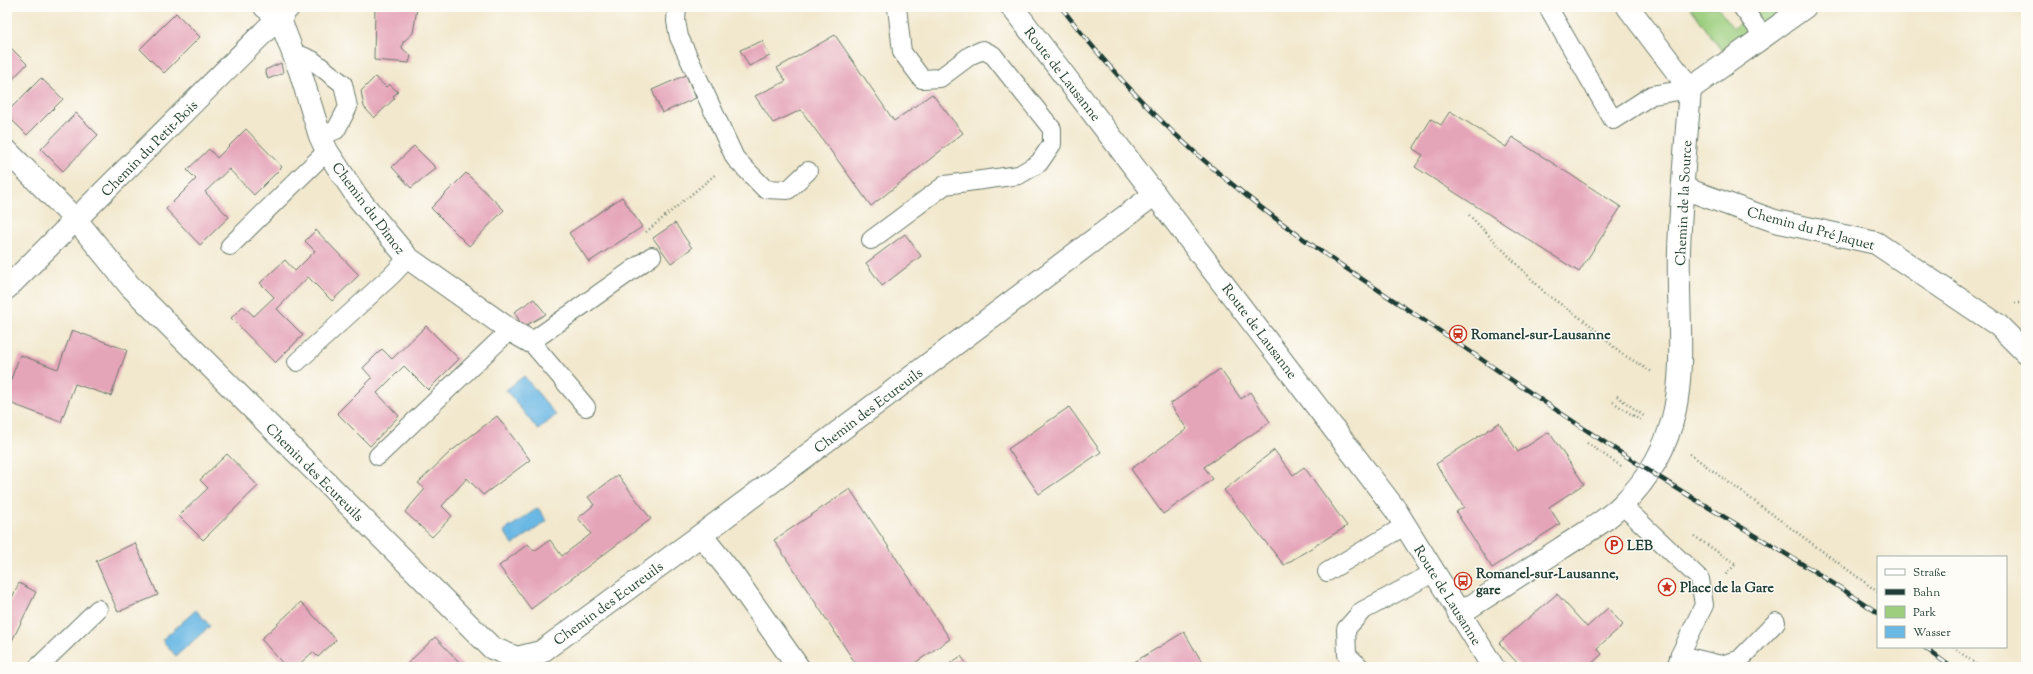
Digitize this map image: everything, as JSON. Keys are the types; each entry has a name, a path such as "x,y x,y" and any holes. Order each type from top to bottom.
{"street":[{"name":"Route de Lausanne","path":"1012,7 1385,496 1406,526 1433,573 1493,667"},
{"path":"1628,7 1690,89 1806,7"},
{"name":"Chemin du Dîmoz","path":"278,10 324,144 358,198 408,258 510,330 531,342"},
{"name":"Chemin du Petit-Bois","path":"7,288 77,221 278,10"},
{"name":"Chemin de la Source","path":"1664,447 1678,388 1681,367 1679,250 1690,89"},
{"name":"Chemin des Ecureuils","path":"7,151 77,221 130,286 492,648 517,658 541,652 701,535 1156,194"},
{"name":"Chemin du Pré Jaquet","path":"1683,188 1775,221 1876,243 1998,325 2026,353"},
{"path":"1459,614 1594,528 1622,505 1642,481 1664,447"},
{"path":"701,535 733,575 798,667"}],"lane":[{"path":"677,7 676,21 679,37 735,158 764,189 788,190 808,171"},
{"path":"872,240 945,184 1019,175 1039,164 1052,144 1052,129 993,55 983,50 971,55 940,78 922,79 902,52 897,7"},
{"path":"1548,7 1613,120 1652,95 1690,89"},
{"path":"1742,7 1764,37"},
{"path":"230,246 336,130 348,107 343,84 312,60 293,52"},
{"path":"586,407 531,342 652,256"},
{"path":"297,362 392,275 408,258"},
{"path":"378,456 510,330"},
{"path":"1622,505 1700,579 1704,605 1678,661 1721,665 1739,660 1776,622"},
{"path":"1327,572 1406,526"},
{"path":"1360,667 1347,655 1346,629 1362,611 1433,573"},
{"path":"38,667 98,609"}],"path":[{"path":"652,256 642,235 735,158"},
{"path":"1469,214 1546,294 1589,324 1619,352 1678,388"},
{"path":"1617,396 1646,417"},
{"path":"1613,402 1664,447 1877,591"},
{"path":"1587,443 1642,481"},
{"path":"1954,648 1980,667"}],"green space":[{"path":"1690,7 1717,7 1733,28 1761,7 1807,7 1734,68"}],"water":[{"path":"524,376 556,415 538,430 506,390"},
{"path":"538,508 547,521 513,545 504,531"},
{"path":"196,610 210,626 176,656 162,640"}],"building":[{"path":"375,7 415,7 417,9 413,33 403,42 402,48 411,56 409,63 374,60"},
{"path":"176,13 200,37 164,73 140,49"},
{"path":"835,35 894,121 932,94 963,133 871,206 801,110 773,123 755,96 786,81 777,68"},
{"path":"762,41 770,56 749,66 740,50"},
{"path":"7,44 27,64 7,85"},
{"path":"281,63 283,73 268,79 265,70"},
{"path":"686,75 696,98 662,113 652,90"},
{"path":"375,77 386,87 389,84 398,92 393,96 395,98 374,118 364,107 361,91"},
{"path":"41,78 63,99 27,135 7,115 7,112"},
{"path":"1450,111 1506,147 1512,137 1621,207 1579,272 1415,167 1423,155 1413,149 1431,119 1441,125"},
{"path":"76,113 98,135 63,171 41,149"},
{"path":"246,129 282,167 254,195 229,169 205,192 229,217 200,245 166,209 196,179 187,170 209,149 217,158"},
{"path":"414,146 436,168 411,188 392,167"},
{"path":"466,173 504,210 469,246 431,208"},
{"path":"622,197 642,227 589,262 569,233"},
{"path":"675,223 692,248 671,263 653,238"},
{"path":"316,230 359,275 332,301 308,277 277,309 303,335 275,363 231,318 243,306 254,316 274,297 260,283 285,260 295,271 315,251 305,241"},
{"path":"905,234 921,256 882,286 866,263"},
{"path":"534,299 546,314 523,327 514,312"},
{"path":"426,326 459,359 428,390 404,366 377,393 399,416 370,446 337,413 372,378 363,368 382,349 392,359"},
{"path":"72,330 127,350 111,396 75,384 61,422 7,402 7,390 20,355 58,369"},
{"path":"1220,369 1241,399 1250,392 1270,422 1204,467 1213,479 1163,514 1131,469 1187,429 1170,404"},
{"path":"1069,407 1101,452 1039,494 1008,449"},
{"path":"497,416 530,460 483,495 467,478 442,506 452,516 432,537 405,512 425,489 418,483 450,452"},
{"path":"1499,423 1518,452 1549,432 1584,484 1549,507 1560,524 1492,568 1456,512 1464,507 1436,464"},
{"path":"1274,450 1293,475 1304,467 1347,526 1284,565 1224,490"},
{"path":"227,454 258,486 203,540 179,516 208,488 200,480"},
{"path":"618,475 651,519 531,609 499,566 528,544 534,551 550,540 562,556 591,534 578,518 594,505 588,497"},
{"path":"850,489 950,639 909,667 858,667 774,540"},
{"path":"135,543 158,595 118,612 96,561"},
{"path":"19,583 36,592 7,651 7,603 9,604"},
{"path":"1557,594 1587,627 1608,608 1623,625 1597,648 1602,654 1588,667 1521,667 1499,643"},
{"path":"301,602 336,640 318,657 313,652 296,667 286,667 261,639"},
{"path":"1184,632 1205,667 1133,667 1131,664"},
{"path":"435,637 464,667 404,667"},
{"path":"961,656 969,667 945,667"}],"railway":[{"path":"1061,7 1103,59 1148,108 1222,176 1268,213 1309,243 1592,434 1679,490 1822,576 1877,612"},
{"path":"1925,648 1951,667"}],"place":[{"name":"Romanel-sur-Lausanne","path":"1458,334"},
{"name":"LEB","path":"1614,545"},
{"name":"Romanel-sur-Lausanne, gare","path":"1463,581"},
{"name":"Place de la Gare","path":"1667,587"}]}
